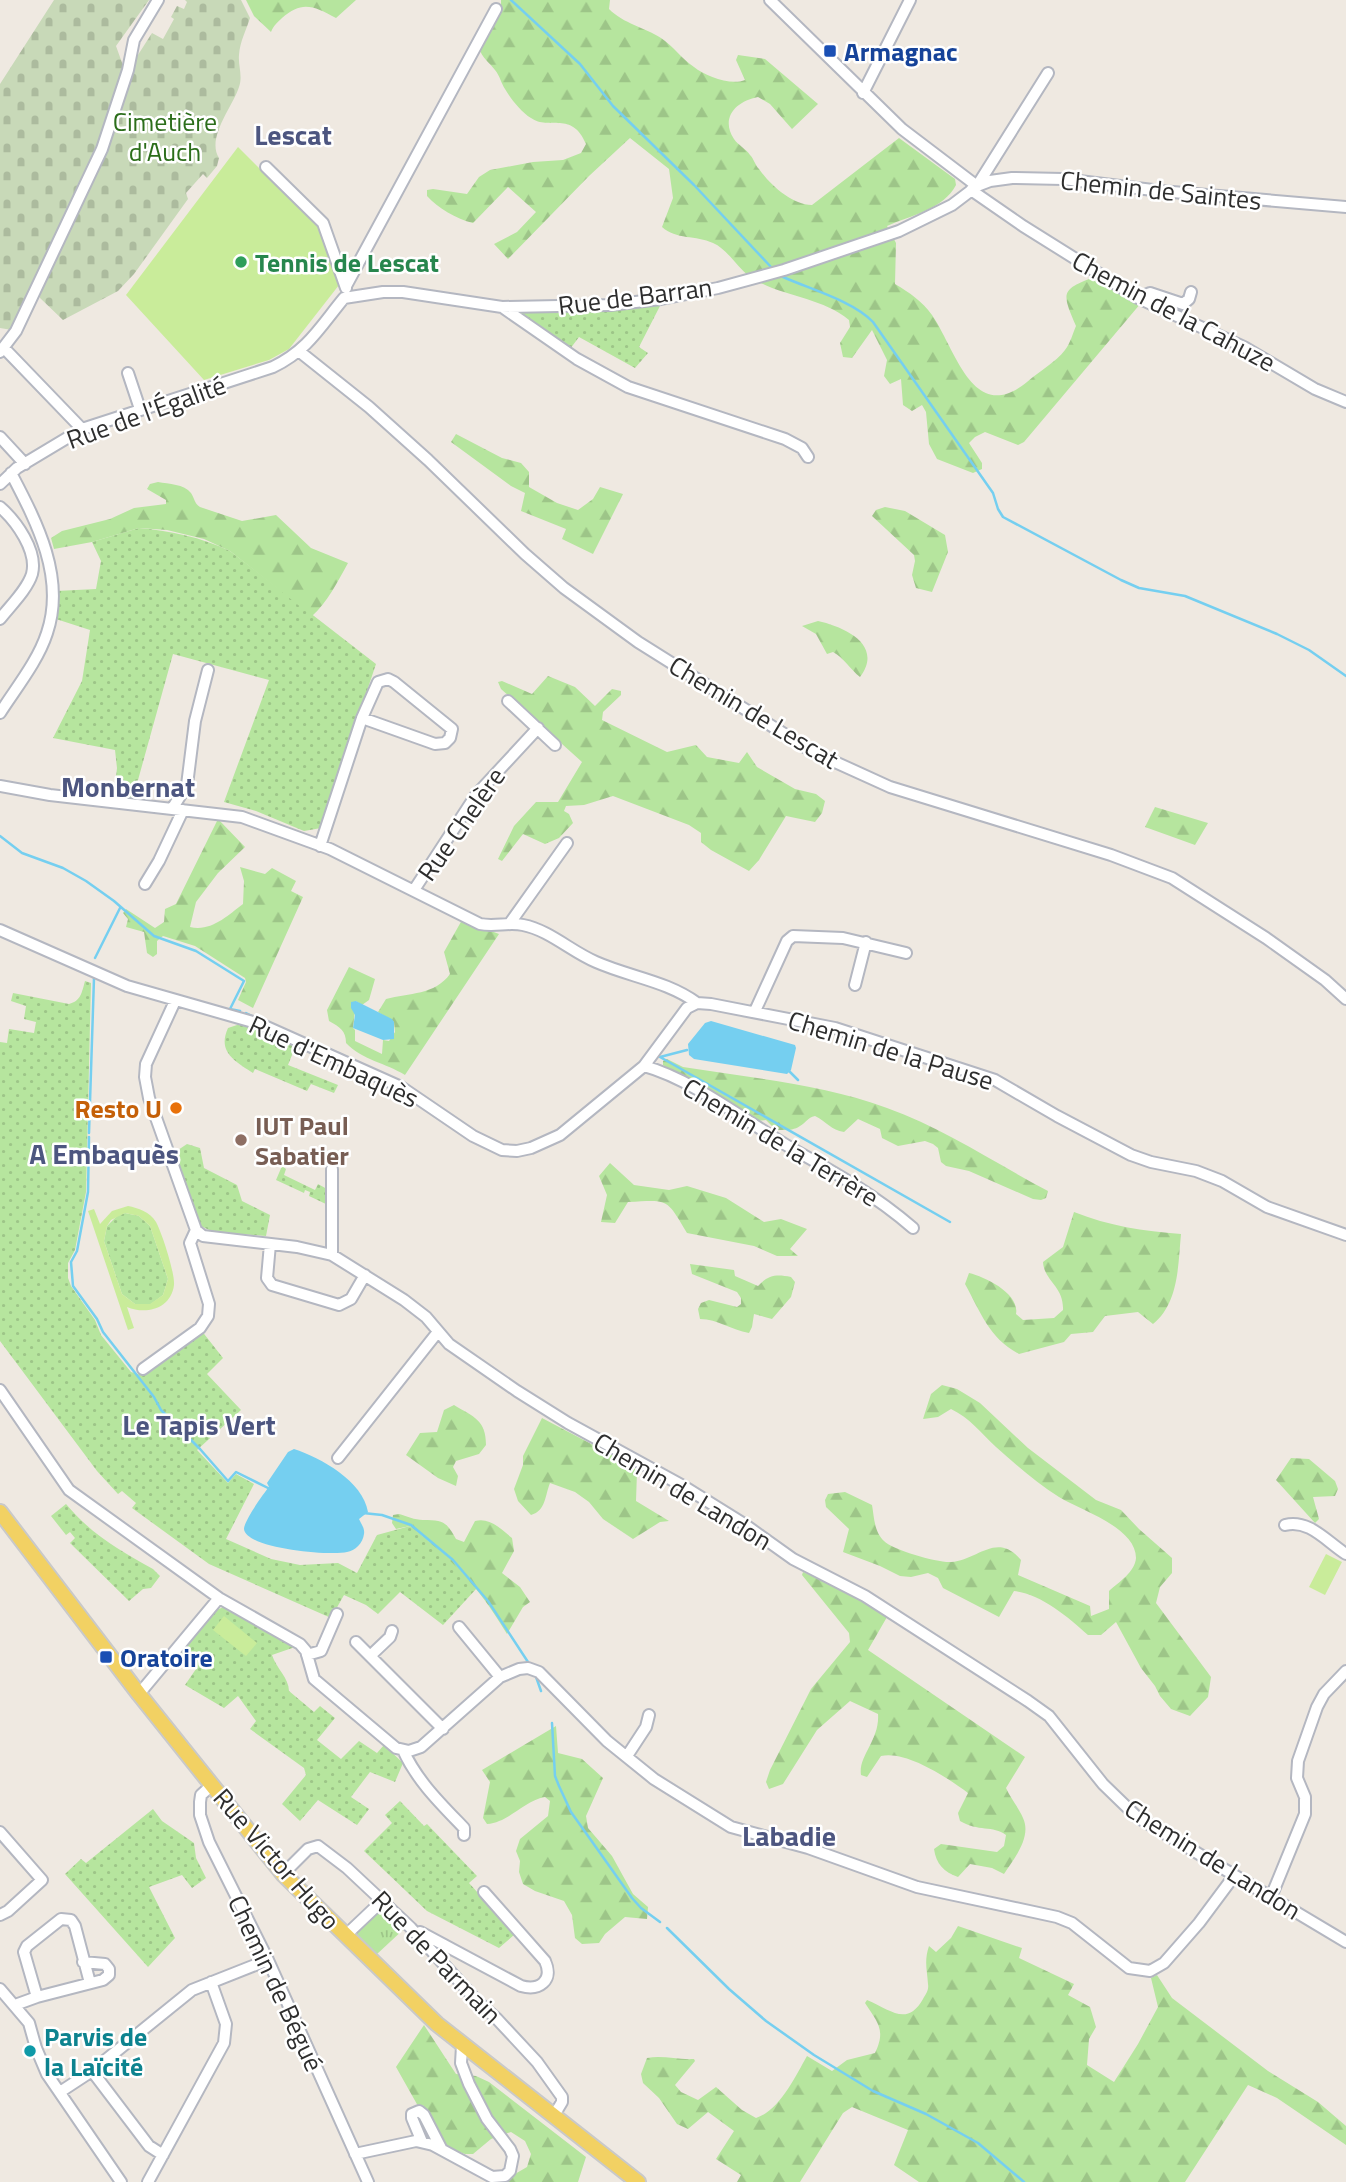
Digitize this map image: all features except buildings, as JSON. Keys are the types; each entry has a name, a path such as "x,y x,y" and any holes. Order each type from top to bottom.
{"main road":[{"name":"Rue Victor Hugo","path":"0,1512 139,1694 283,1874 428,2017 638,2182"}],"street":[{"path":"82,429 2,350 16,331 102,149 128,70 134,40 158,0"},
{"name":"Chemin de la Cahuze","path":"770,0 902,129 1023,226 1138,298 1233,341 1315,388 1346,402"},
{"path":"863,93 910,0"},
{"path":"300,352 345,292 496,9"},
{"path":"974,188 1048,73"},
{"path":"267,166 323,223 345,292"},
{"name":"Chemin de Saintes","path":"974,188 990,181 1032,177 1346,207"},
{"name":"Rue de Barran","path":"345,292 403,292 502,307 610,305 661,299 784,271 899,231 926,220 974,188"},
{"path":"1138,298 1150,293 1183,304 1189,299 1191,292"},
{"path":"502,307 609,378 650,396 785,439 802,447 808,457"},
{"name":"Rue de l'Égalité","path":"0,484 11,473 82,429 273,367 300,352"},
{"name":"Chemin de Lescat","path":"300,352 369,407 554,579 638,642 813,752 890,787 1111,855 1172,878 1266,938 1346,999"},
{"path":"128,373 140,409"},
{"path":"0,437 25,464"},
{"path":"0,713 29,669 47,635 52,613 49,569 33,515 11,473"},
{"path":"0,507 16,521 32,559 32,572 26,584 0,619"},
{"path":"16,521 33,515"},
{"path":"145,884 159,861 187,785 195,721 208,670"},
{"path":"320,846 362,718 378,682 388,679 394,682 452,729 452,733 444,743 435,744 362,718"},
{"path":"508,701 555,745"},
{"name":"Rue Chelère","path":"414,890 486,782 538,728"},
{"path":"0,786 50,795 243,817 320,846 480,924 489,926 510,923 532,928 594,961 669,987 696,1003"},
{"path":"510,923 567,842"},
{"name":"Rue d'Embaquès","path":"0,930 127,986 260,1024 401,1087 473,1136 502,1150 531,1148 560,1135 644,1066 680,1016 696,1003"},
{"path":"755,1011 790,938 843,938 906,953"},
{"path":"855,985 866,942"},
{"path":"143,1369 200,1328 208,1316 209,1304 190,1244 197,1230 149,1098 145,1077 146,1064 175,1001"},
{"name":"Chemin de la Pause","path":"696,1003 755,1011 835,1028 995,1080 1131,1154 1152,1163 1209,1176 1267,1208 1346,1235"},
{"name":"Chemin de la Terrère","path":"644,1066 668,1074 832,1170 887,1205 913,1228"},
{"path":"332,1169 332,1255"},
{"name":"Chemin de Landon","path":"197,1230 203,1236 212,1238 270,1244 332,1255 365,1275 426,1317 437,1333 471,1360 568,1423 683,1486 793,1559 865,1596 1028,1701 1049,1716 1118,1801 1155,1829 1346,1942"},
{"path":"270,1244 267,1278 272,1285 340,1305 351,1300 365,1275"},
{"path":"338,1458 437,1333"},
{"path":"0,1390 69,1490 219,1598 300,1644 307,1655 314,1679 389,1743 403,1750 432,1795 464,1828 464,1835"},
{"path":"1285,1525 1305,1525 1346,1553"},
{"path":"139,1694 219,1598"},
{"path":"307,1655 321,1651 337,1615"},
{"path":"459,1627 500,1677"},
{"path":"370,1656 390,1637 392,1631"},
{"path":"356,1642 443,1729"},
{"path":"403,1750 422,1747 500,1677 519,1669 539,1672 607,1741 668,1789 731,1827 808,1848 917,1887 1057,1917 1072,1923 1112,1956 1136,1970 1150,1971 1164,1963 1234,1876"},
{"path":"1271,1897 1305,1814 1305,1797 1297,1778 1298,1761 1317,1707 1324,1694 1346,1671"},
{"path":"627,1756 646,1727 649,1715"},
{"name":"Chemin de Bégué","path":"212,1785 201,1795 200,1815 209,1842 268,1960 368,2182"},
{"path":"0,1832 43,1880 0,1915"},
{"name":"Rue de Parmain","path":"283,1874 308,1849 318,1846 383,1900 528,2053 556,2087 562,2102 553,2117"},
{"path":"411,1928 521,1986 540,1986 547,1978 545,1961 484,1892"},
{"path":"345,1936 383,1900"},
{"path":"37,1997 24,1952 27,1946 56,1921 66,1919 74,1923 90,1983"},
{"path":"60,2092 92,2071 192,1990 268,1960"},
{"path":"15,2005 107,1978 109,1969 105,1964 83,1962"},
{"path":"148,2182 224,2043 226,2024 211,1982"},
{"path":"0,1989 29,2023 41,2063 121,2182"},
{"path":"355,2154 409,2141 422,2142 441,2148 492,2177 505,2176 513,2165 513,2156 510,2148 487,2119 469,2084 461,2063 463,2046"},
{"path":"92,2071 149,2146 163,2155"},
{"path":"422,2142 412,2118 412,2114 419,2111 424,2115 441,2148"}],"green space":[{"name":"Cimetière d'Auch","path":"54,0 149,0 116,46 125,71 99,147 12,330 0,328 0,84"},
{"name":"Cimetière d'Auch","path":"185,0 241,0 250,18 240,50 239,87 218,132 217,166 207,178 203,174 186,193 188,199 134,274 118,291 63,320 40,298 38,292 136,58 152,33 163,39 174,19 171,17 177,6 184,9 187,2"},
{"path":"246,0 356,0 336,18 315,8 296,9 282,18 271,32 254,16"},
{"path":"501,0 610,0 609,9 615,14 661,38 699,70 726,81 745,80 736,60 738,55 765,59 818,104 792,129 770,104 758,97 750,99 732,112 730,131 769,181 797,202 812,205 899,138 955,179 956,185 935,206 887,226 896,243 895,284 928,310 958,363 980,389 993,395 1008,393 1027,382 1061,354 1076,326 1067,299 1067,294 1075,286 1094,277 1141,303 1024,442 1018,445 985,432 969,443 982,463 982,469 973,473 937,459 929,444 926,412 922,405 912,411 903,405 901,379 890,384 884,376 887,360 872,330 852,358 843,357 840,343 850,327 849,320 838,312 761,283 749,276 723,249 713,243 673,234 662,227 673,198 669,169 630,138 508,259 494,244 517,232 536,212 508,187 473,223 442,209 427,196 427,190 467,194 479,177 490,170 563,160 581,153 586,144 574,127 531,118 516,105 497,72 482,55 479,48 501,8"},
{"name":"Tennis de Lescat","path":"238,147 322,231 339,285 289,349 269,360 204,380 126,295"},
{"path":"661,304 639,347 648,353 635,368 579,337 570,349 523,317 521,312 612,311"},
{"path":"456,434 502,458 521,463 529,472 529,487 557,503 578,510 593,499 600,487 623,494 593,554 562,539 566,529 521,511 525,493 511,486 451,442"},
{"path":"158,482 184,488 191,493 200,507 242,521 276,515 311,548 348,563 327,598 312,616 230,551 204,539 167,530 139,528 92,542 54,549 51,538 62,531 110,519 134,508 166,504 166,500 147,489 150,484"},
{"path":"885,507 905,511 945,535 948,552 932,592 916,588 912,575 914,555 872,516 876,510"},
{"path":"139,528 186,535 230,551 376,664 321,828 304,831 256,811 224,802 269,680 173,654 133,798 114,795 117,768 115,750 53,738 82,681 90,630 56,619 56,591 96,589 101,561 92,542"},
{"path":"818,621 849,633 864,647 866,666 860,677 837,654 827,654 816,634 802,626"},
{"path":"548,676 575,687 595,706 612,689 621,691 621,695 603,712 602,720 667,752 696,745 707,757 739,763 747,752 757,767 795,789 816,794 825,801 822,813 815,822 786,816 759,860 749,871 711,850 701,842 701,833 689,825 613,796 584,805 566,806 564,811 569,814 573,823 559,838 545,844 523,834 502,861 498,859 514,826 536,802 558,802 582,762 501,689 498,682 502,681 532,694"},
{"path":"1155,807 1208,823 1195,845 1145,827"},
{"path":"218,819 245,847 218,873 196,902 190,927 212,925 243,904 244,881 240,867 265,874 272,868 296,881 291,891 303,897 253,1008 238,1000 246,982 245,978 195,946 163,936 157,941 157,954 153,957 147,953 144,932 126,927 128,919 123,913 126,909 155,928 164,922 165,909 176,904"},
{"path":"462,920 499,934 405,1075 352,1049 346,1043 342,1030 329,1021 327,1010 349,967 375,979 369,1000 362,1005 356,1001 353,1028 355,1041 382,1054 383,1040 389,1041 395,1032 394,1022 378,1012 386,999 429,990 444,981 450,974 444,952"},
{"path":"85,981 91,983 86,1192 75,1250 68,1263 71,1286 95,1320 101,1335 131,1372 141,1375 201,1330 223,1358 207,1374 241,1410 197,1450 228,1483 236,1474 254,1484 226,1539 271,1559 300,1565 338,1563 357,1573 377,1535 410,1526 453,1561 477,1588 443,1625 400,1592 378,1614 344,1595 331,1618 209,1564 132,1508 136,1503 122,1491 118,1494 97,1471 0,1341 0,1042 7,1043 9,1029 34,1033 36,1022 24,1019 26,1006 11,1001 13,993 69,1004 79,998"},
{"path":"243,1023 296,1045 288,1065 338,1085 334,1093 311,1084 307,1091 255,1069 253,1073 240,1064 226,1050 225,1036 228,1028"},
{"path":"667,1059 683,1067 812,1087 887,1108 949,1136 1048,1191 1046,1198 1033,1199 969,1171 946,1166 941,1162 938,1148 925,1141 898,1146 882,1138 880,1129 858,1119 844,1132 832,1128 815,1116 794,1129 776,1130 766,1120 756,1121 663,1065 663,1061"},
{"path":"187,1144 200,1148 204,1168 237,1185 242,1201 270,1215 266,1236 213,1232 201,1226 175,1152"},
{"path":"610,1163 634,1185 669,1190 687,1186 726,1198 764,1222 781,1219 807,1229 790,1249 798,1256 777,1256 754,1246 687,1233 670,1207 659,1201 628,1202 615,1223 601,1222 607,1195 599,1176"},
{"path":"282,1166 286,1169 284,1175 315,1190 318,1184 327,1189 328,1205 309,1196 310,1192 305,1190 304,1193 276,1180"},
{"path":"128,1206 144,1211 153,1219 165,1244 174,1279 172,1293 163,1305 149,1310 127,1307 134,1328 128,1330 88,1211 94,1209 100,1224 112,1211","holes":["125,1213 139,1216 150,1226 168,1279 163,1295 150,1304 135,1304 122,1294 104,1241 111,1220"]},
{"path":"1074,1212 1126,1227 1181,1234 1176,1283 1168,1305 1153,1324 1138,1312 1105,1316 1093,1332 1071,1334 1064,1342 1019,1354 1000,1340 987,1324 965,1284 969,1273 992,1282 1007,1293 1016,1307 1016,1314 1023,1320 1054,1318 1063,1310 1062,1302 1044,1269 1043,1262 1063,1247"},
{"path":"125,1213 139,1216 150,1226 168,1279 163,1295 151,1304 135,1304 122,1294 104,1241 107,1226 117,1216"},
{"path":"690,1264 734,1270 735,1276 758,1286 777,1276 791,1277 795,1282 791,1297 772,1319 754,1314 749,1333 700,1319 698,1309 701,1303 709,1300 737,1307 741,1304 741,1298 737,1292 692,1274"},
{"path":"942,1385 957,1389 980,1403 1028,1448 1096,1500 1121,1510 1172,1558 1172,1573 1160,1587 1156,1603 1211,1677 1208,1697 1190,1716 1171,1709 1160,1696 1116,1622 1101,1635 1088,1635 1044,1601 1014,1591 999,1617 943,1588 938,1578 928,1573 911,1577 900,1576 843,1552 849,1529 826,1507 825,1500 828,1494 845,1492 872,1505 878,1533 889,1545 945,1562 961,1560 995,1547 1004,1548 1021,1560 1018,1575 1090,1606 1091,1616 1109,1609 1109,1591 1126,1576 1135,1563 1134,1547 1127,1537 1105,1521 1043,1486 958,1413 951,1409 938,1417 923,1419 931,1394"},
{"path":"454,1405 473,1416 481,1425 486,1445 479,1454 456,1461 453,1467 458,1476 456,1486 438,1478 406,1455 420,1433 437,1432 444,1410"},
{"path":"542,1418 633,1466 637,1472 636,1501 669,1521 660,1522 633,1539 603,1519 589,1502 575,1492 550,1483 540,1510 531,1515 518,1501 514,1489 523,1465 523,1456"},
{"path":"1291,1458 1309,1459 1335,1481 1338,1489 1335,1496 1313,1497 1319,1519 1315,1523 1276,1480"},
{"path":"66,1504 96,1533 153,1569 160,1576 151,1588 143,1589 129,1601 70,1543 75,1538 70,1532 66,1535 51,1516"},
{"path":"393,1515 443,1523 456,1539 464,1542 475,1521 480,1520 495,1525 512,1538 514,1551 502,1573 520,1587 530,1602 523,1607 507,1634 475,1587 440,1551 410,1526 396,1529 392,1523"},
{"path":"1326,1554 1342,1562 1325,1595 1309,1587"},
{"path":"803,1572 861,1599 887,1617 868,1650 1025,1757 1006,1788 1023,1818 1024,1840 1004,1874 992,1868 970,1864 958,1877 942,1867 934,1849 941,1844 997,1852 1004,1846 1006,1835 960,1821 958,1813 968,1793 914,1761 891,1755 881,1756 867,1777 861,1775 863,1761 876,1732 878,1714 850,1701 817,1730 783,1784 769,1789 766,1782 770,1770 811,1689 850,1642 849,1633 802,1575"},
{"path":"224,1607 298,1646 272,1655 289,1691 314,1712 320,1706 335,1718 317,1740 341,1759 359,1741 377,1753 384,1745 403,1763 395,1782 370,1772 351,1797 369,1809 357,1825 318,1800 300,1821 282,1804 306,1775 304,1768 250,1729 256,1721 238,1696 224,1708 185,1685 196,1669 179,1656 216,1610"},
{"path":"224,1616 257,1643 246,1656 213,1630"},
{"path":"556,1726 558,1753 582,1759 603,1778 586,1816 588,1828 612,1856 633,1894 648,1907 647,1919 625,1917 605,1934 599,1943 582,1944 575,1938 572,1915 564,1901 523,1884 516,1851 520,1839 548,1816 550,1801 545,1797 537,1799 503,1820 487,1824 483,1818 490,1782 482,1770"},
{"path":"400,1801 424,1826 427,1824 477,1876 469,1883 515,1934 499,1948 427,1911 364,1851 392,1823 385,1815"},
{"path":"153,1809 162,1821 194,1843 196,1858 206,1878 192,1888 182,1875 149,1887 175,1938 148,1967 65,1874 81,1859 86,1863"},
{"path":"379,1910 389,1913 405,1928 376,1955 355,1933"},
{"path":"958,1926 1022,1948 1019,1958 1074,1984 1068,1995 1090,2007 1096,2027 1089,2039 1087,2065 1114,2082 1158,2007 1151,1978 1157,1975 1172,1998 1268,2071 1318,2102 1346,2126 1346,2145 1277,2098 1248,2085 1185,2182 919,2182 894,2165 908,2130 852,2107 843,2113 800,2182 737,2182 741,2175 716,2159 734,2131 708,2112 688,2129 677,2124 659,2098 643,2083 641,2074 647,2058 694,2059 675,2085 681,2092 698,2100 716,2087 742,2110 756,2118 765,2114 786,2092 807,2056 832,2071 847,2060 875,2053 880,2038 879,2027 865,2003 867,2000 898,2014 911,2012 928,1988 926,1961 929,1946 936,1952 951,1938"},
{"path":"424,2025 456,2074 476,2076 489,2082 586,2157 578,2182 501,2182 527,2167 531,2154 525,2141 511,2132 491,2139 473,2154 465,2154 442,2145 423,2105 418,2106 396,2067"}],"water":[{"path":"356,1001 392,1019 394,1039 383,1040 353,1028 355,1015 351,1002"},
{"path":"711,1021 795,1045 791,1070 787,1074 694,1059 689,1055 688,1044 705,1023"},
{"path":"294,1449 339,1472 358,1490 368,1512 359,1519 364,1530 363,1537 353,1550 324,1553 290,1550 259,1542 248,1536 244,1529 250,1514 269,1487 267,1483 288,1452"}],"waterway":[{"path":"511,0 580,64 613,106 694,185 771,267"},
{"path":"783,277 843,302 873,322 993,493 1003,517 1139,588 1185,596 1277,634 1309,650 1346,676"},
{"path":"0,836 22,853 63,868 86,881 154,936 196,951 244,981 230,1009 240,1011"},
{"path":"95,958 120,908"},
{"path":"89,1133 94,978"},
{"path":"246,1013 254,1017"},
{"path":"320,1045 390,1077"},
{"path":"687,1050 660,1057 950,1222"},
{"path":"788,1070 798,1080"},
{"path":"89,1137 88,1192 77,1251 71,1262 73,1286 103,1332 154,1397 161,1410 228,1481 236,1472 270,1489"},
{"path":"363,1513 382,1515 411,1525 453,1560 488,1601 528,1662"},
{"path":"535,1674 541,1691"},
{"path":"552,1723 555,1776 571,1812 632,1898 660,1922"},
{"path":"667,1928 766,2021 814,2055 873,2091 926,2114 978,2143 1024,2182"}],"place":[{"name":"Armagnac","path":"830,51"},
{"name":"Tennis de Lescat","path":"241,262"},
{"name":"Resto U","path":"176,1108"},
{"name":"IUT Paul Sabatier","path":"241,1140"},
{"name":"Oratoire","path":"106,1657"},
{"name":"Parvis de la Laïcité","path":"30,2051"}],"district":[{"name":"Lescat","path":"293,134"},
{"name":"Monbernat","path":"128,786"},
{"name":"A Embaquès","path":"104,1153"},
{"name":"Le Tapis Vert","path":"199,1424"},
{"name":"Labadie","path":"789,1835"}]}
